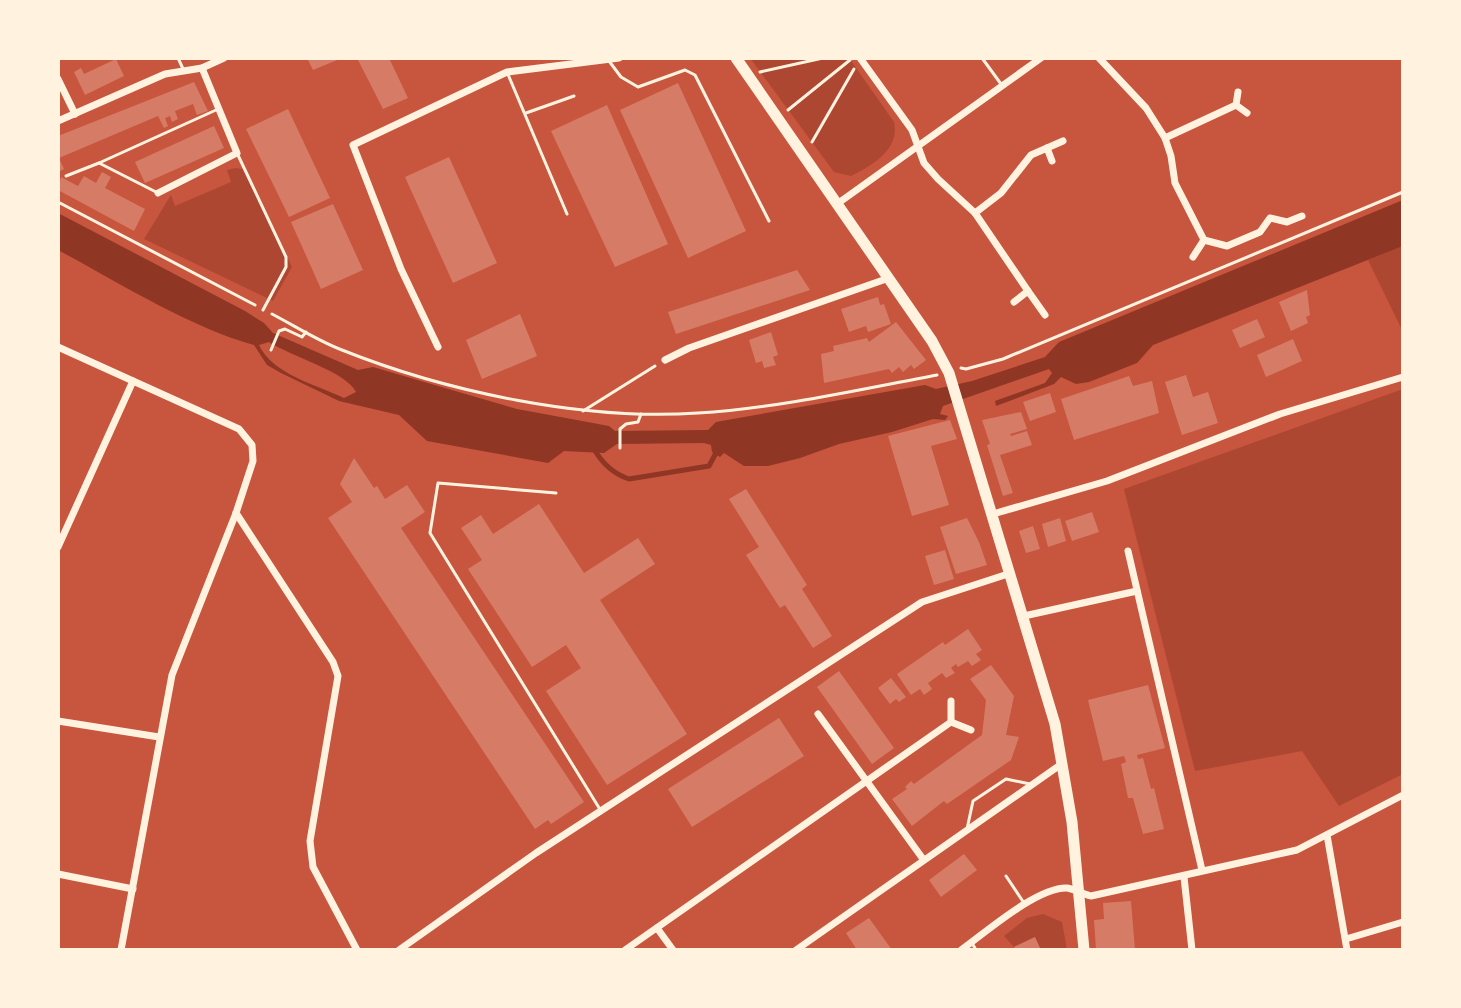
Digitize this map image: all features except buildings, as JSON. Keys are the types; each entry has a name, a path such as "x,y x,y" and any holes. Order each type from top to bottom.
{"highway":[{"path":"736,58 932,341 964,417 1024,616 1063,762 1080,892 1084,950"}],"street":[{"path":"58,121 165,74 202,68 224,58"},
{"path":"438,347 401,269 353,145 507,72 619,58"},
{"path":"860,58 912,130 924,163 975,213 1045,315"},
{"path":"837,204 1041,58"},
{"path":"1099,58 1146,108 1165,138 1175,183 1204,240 1227,246 1260,232 1270,218 1287,222 1302,216"},
{"path":"158,193 237,153 202,68"},
{"path":"58,79 75,114"},
{"path":"1236,105 1238,92"},
{"path":"1165,138 1236,105"},
{"path":"1236,105 1247,113"},
{"path":"975,213 1001,193 1031,155 1063,141"},
{"path":"1047,148 1052,161"},
{"path":"1193,257 1204,240"},
{"path":"665,360 689,348 889,278"},
{"path":"1014,302 1028,291"},
{"path":"58,347 239,429 252,445 253,461 236,513 172,675 121,950"},
{"path":"993,514 1107,481 1280,414 1403,377"},
{"path":"58,547 133,381"},
{"path":"236,513 333,662 338,676 310,854 313,867 357,950"},
{"path":"1128,551 1202,870"},
{"path":"399,950 536,853 922,602 1011,573"},
{"path":"1024,616 1137,591"},
{"path":"951,701 951,722"},
{"path":"818,714 923,859"},
{"path":"58,721 159,737"},
{"path":"951,722 971,730"},
{"path":"625,950 951,722"},
{"path":"798,950 1063,762"},
{"path":"961,950 974,946 1025,905 1053,890 1067,888 1091,896 1297,850 1403,795"},
{"path":"1327,835 1347,950"},
{"path":"58,874 133,889"},
{"path":"1184,877 1192,950"},
{"path":"1346,939 1403,922"},
{"path":"657,928 673,950"}],"lane":[{"path":"178,58 184,71"},
{"path":"982,58 1002,86"},
{"path":"609,61 621,77 638,87 685,70 695,75 769,221"},
{"path":"507,72 567,214"},
{"path":"526,113 574,96"},
{"path":"66,176 219,108"},
{"path":"237,153 286,257 286,267 263,310"},
{"path":"99,163 158,193"},
{"path":"556,493 438,483 430,533 601,811"},
{"path":"967,829 973,801 1006,779 1031,784"},
{"path":"1006,876 1025,905"}],"path":[{"path":"748,75 823,58"},
{"path":"778,118 853,58"},
{"path":"804,156 860,58"},
{"path":"961,368 1003,359 1403,192"},
{"path":"58,202 341,350 475,390 582,412 696,414 759,408 938,375 945,377"},
{"path":"271,350 279,331 285,329 302,337 306,332"},
{"path":"582,412 665,360"},
{"path":"620,448 620,429 626,424 638,422 641,414"}],"shaded area":[{"path":"750,58 849,58 894,122 895,132 889,148 868,167 851,176 834,172"},
{"path":"243,169 292,267 273,301 144,239 171,195 175,206 231,182 227,170"},
{"path":"1403,200 1403,246 1153,345 1137,363 1089,382 1076,384 1061,377 1054,384 996,406 995,401 1045,383 1052,373 1049,369 943,406 940,414 948,416 945,420 933,419 768,466 744,466 724,453 720,457 712,452 711,445 704,443 617,444 604,453 564,451 548,463 427,441 399,415 339,401 281,373 267,365 254,345 179,315 58,250 58,213 245,311 273,333 358,370 373,367 517,409 609,426 615,431 708,430 716,422 925,385 936,389 972,381 1045,357 1059,342","holes":["269,342 330,371 356,392 344,398 296,378 274,364 259,345"]},
{"path":"1403,246 1403,332 1368,260"},
{"path":"1403,389 1403,774 1339,806 1302,751 1195,771 1124,489"},
{"path":"1043,914 1062,922 1067,950 1040,950 1033,938 1014,947 1004,936 1027,918"}],"waterway":[{"path":"594,449 609,467 629,479 709,466 717,451"}]}
